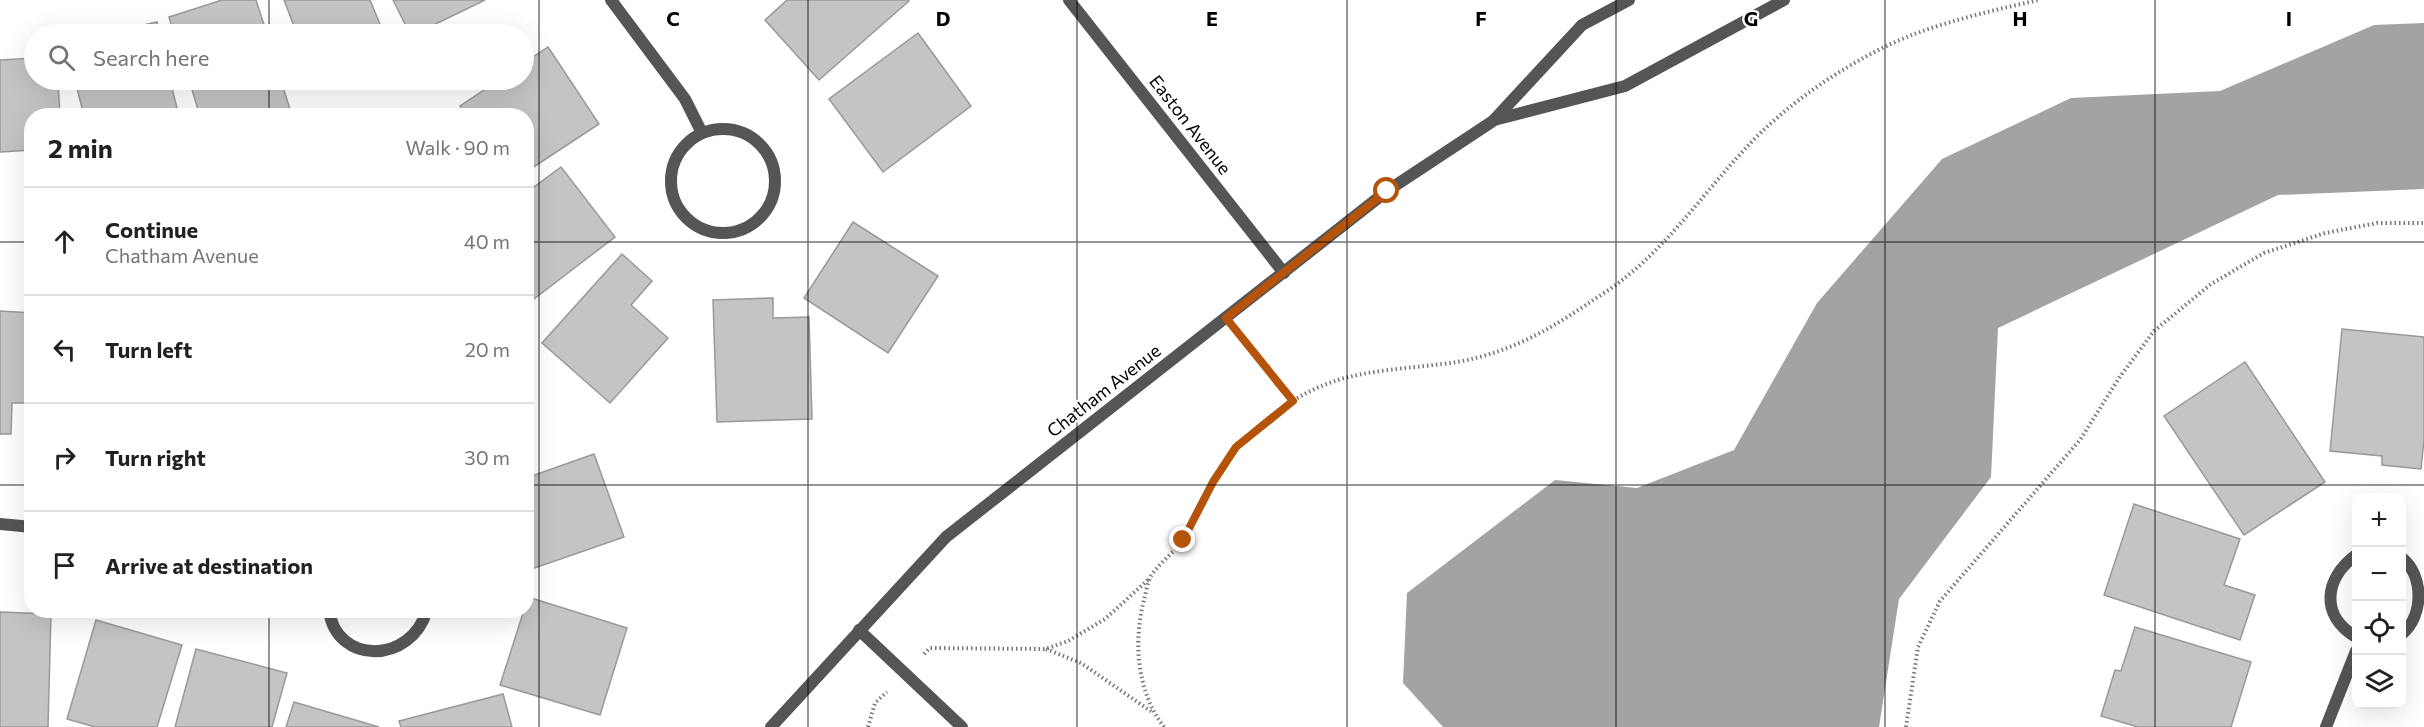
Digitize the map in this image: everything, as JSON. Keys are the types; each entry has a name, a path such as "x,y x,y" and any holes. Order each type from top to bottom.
{"street":[{"path":"611,0 685,99 702,133"},
{"name":"Easton Avenue","path":"1069,0 1284,273"},
{"name":"Chatham Avenue","path":"771,727 946,537 1387,191 1493,121 1582,25 1629,0"},
{"name":"Chatham Avenue","path":"1493,121 1625,86 1784,0"},
{"path":"722,129 742,132 759,144 771,160 776,180 772,200 761,217 744,229 724,233 704,229 687,218 675,201 671,182 674,162 686,145 702,133 722,129"},
{"path":"0,524 24,526"},
{"path":"2352,558 2342,565 2333,581 2330,599 2334,616 2346,631 2352,635"},
{"path":"2406,562 2418,576 2423,594 2420,612 2406,630"},
{"path":"332,618 337,632 351,645 370,652 389,651 407,644 420,629 424,618"},
{"path":"859,630 962,727"},
{"path":"2326,727 2354,655"}],"path":[{"path":"868,727 875,703 930,648 1046,649 1068,641 1105,619 1149,579 1183,540 1213,482 1236,447 1293,401 1333,381 1456,362 1503,351 1536,337 1609,290 1670,236 1747,146 1792,107 1843,70 1916,34 2039,0"},
{"path":"1906,727 1918,647 1940,601 2080,440 2119,378 2154,331 2211,284 2264,253 2325,233 2377,223 2424,223"},
{"path":"1226,318 1293,401"},
{"path":"1149,579 1140,616 1140,674 1153,712 1164,727"},
{"path":"1046,649 1081,663 1153,712"}],"shaded area":[{"path":"2424,23 2424,189 2278,195 1998,328 1991,477 1899,599 1879,727 1443,727 1403,683 1407,593 1555,480 1637,488 1734,450 1817,303 1942,159 2071,98 2220,91 2374,25"}],"building":[{"path":"222,0 256,0 264,24 171,24 169,17"},
{"path":"284,0 370,0 380,24 293,24"},
{"path":"393,0 485,0 436,24 405,24"},
{"path":"787,0 909,1 819,80 765,20"},
{"path":"918,33 971,106 883,172 829,99"},
{"path":"548,47 599,124 534,167 534,108 461,108 460,106 484,90 534,90 534,56"},
{"path":"24,59 24,90 59,90 60,108 24,108 24,150 0,152 0,60"},
{"path":"78,90 172,90 177,108 82,108"},
{"path":"192,90 284,90 290,108 198,108"},
{"path":"561,167 615,237 534,299 534,187"},
{"path":"853,222 938,276 888,353 804,298"},
{"path":"622,254 652,281 631,305 668,338 610,403 542,343"},
{"path":"773,298 773,318 809,317 812,419 717,422 713,300"},
{"path":"0,311 24,312 24,403 12,403 11,434 0,434"},
{"path":"2342,329 2424,337 2424,440 2421,469 2382,465 2382,456 2330,451"},
{"path":"2245,362 2325,482 2244,535 2164,416"},
{"path":"594,454 624,537 534,568 534,475"},
{"path":"2134,504 2240,539 2224,585 2255,595 2240,640 2104,595"},
{"path":"534,599 627,628 600,715 500,685 521,618 534,618"},
{"path":"0,612 24,613 24,618 51,618 48,727 0,727"},
{"path":"96,620 182,645 157,727 95,727 67,719"},
{"path":"2135,627 2251,662 2231,727 2138,727 2101,716 2115,670 2121,671"},
{"path":"196,649 287,673 272,727 175,727"},
{"path":"503,694 512,727 401,727 399,721"},
{"path":"294,702 379,727 286,727"}],"route":[{"path":"1183,540 1213,482 1236,447 1269,418 1293,401 1226,318 1387,191"}]}
